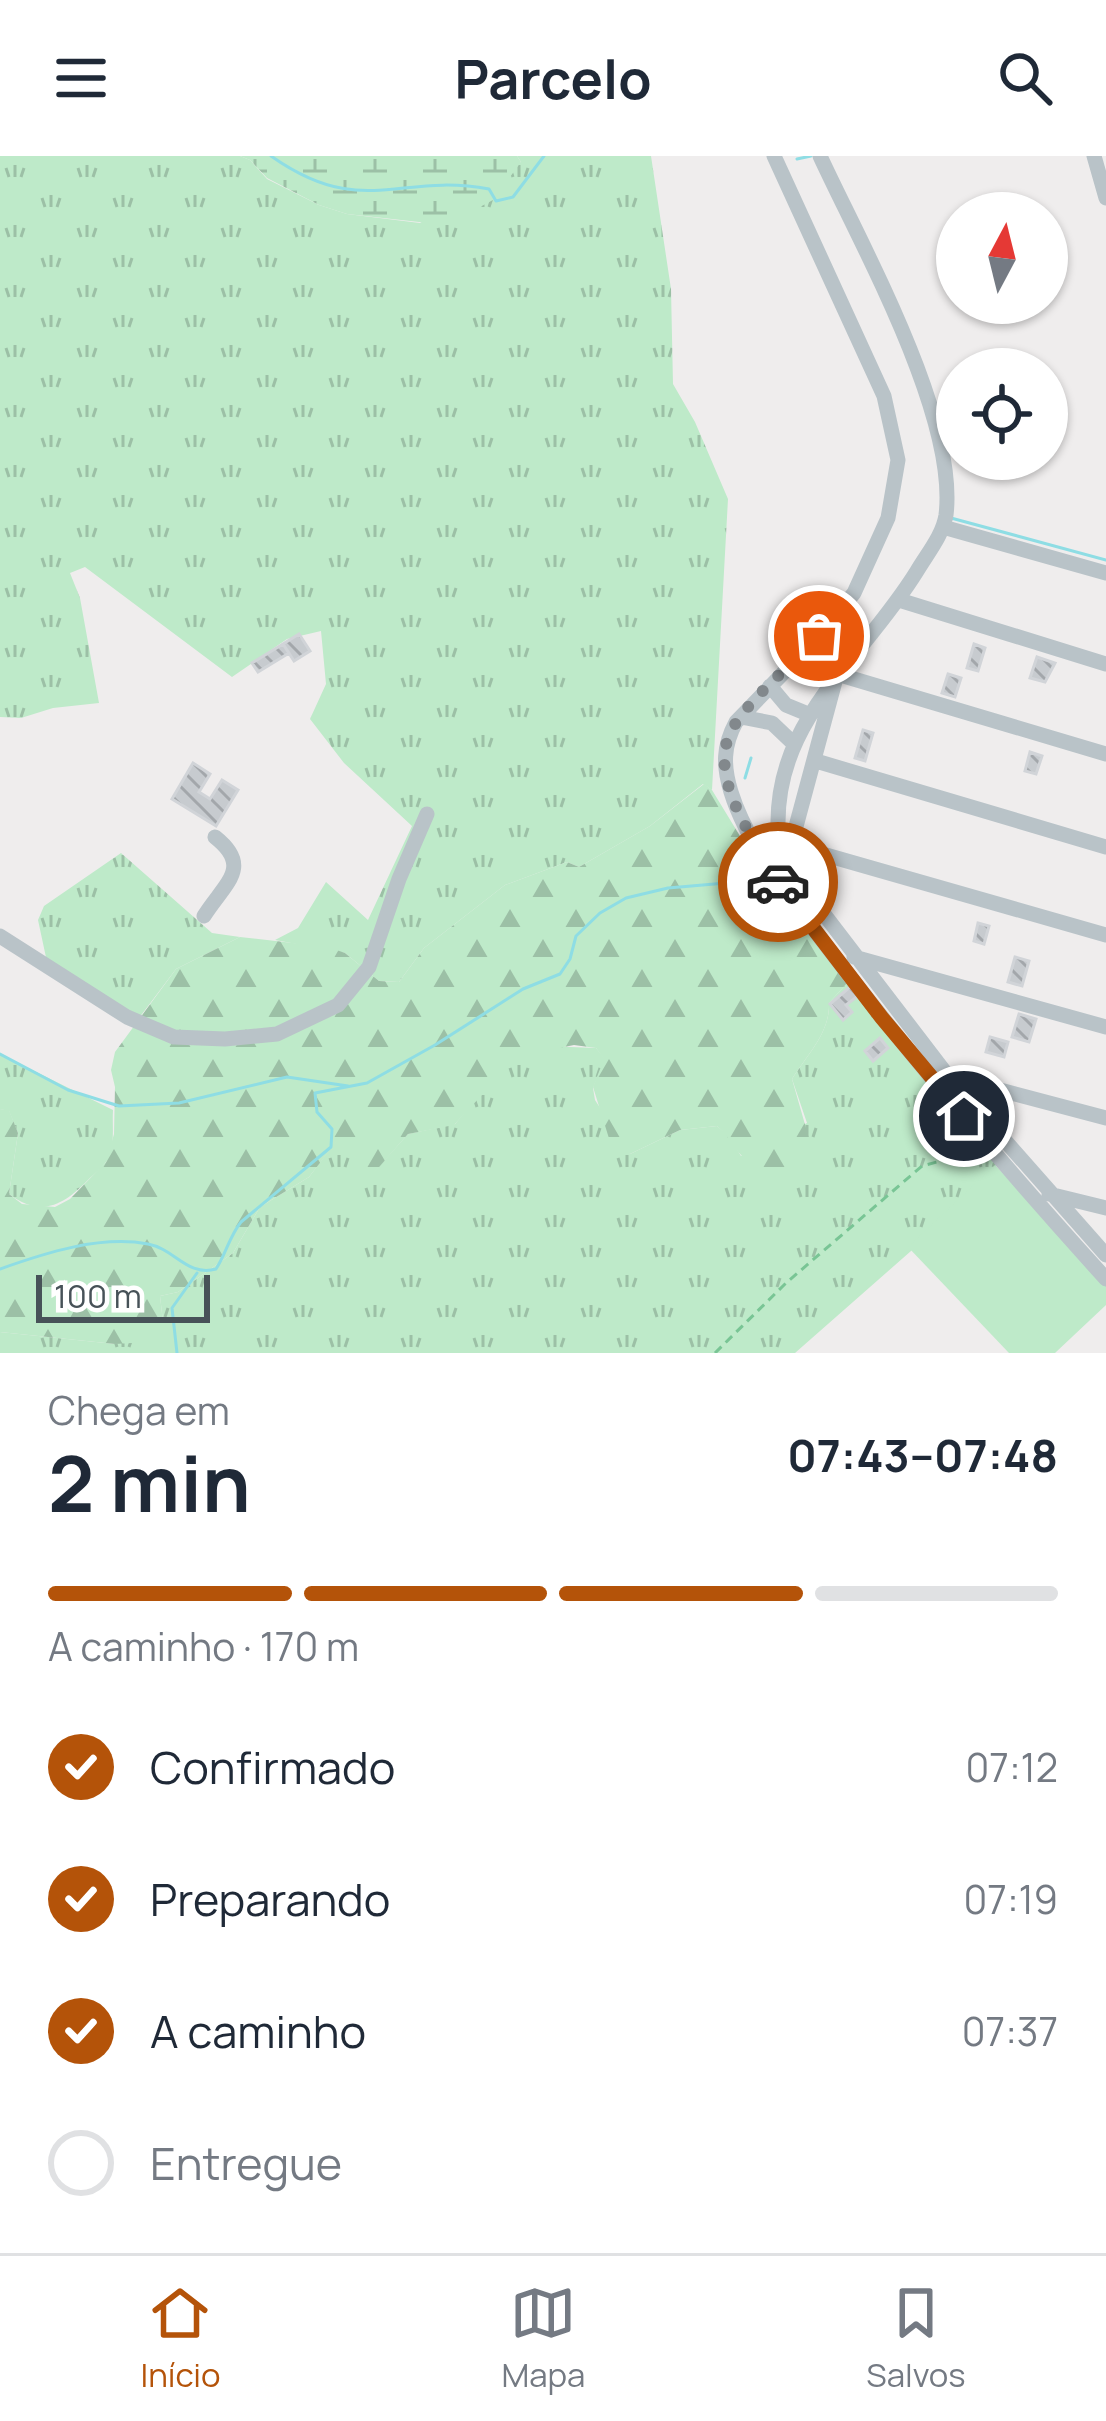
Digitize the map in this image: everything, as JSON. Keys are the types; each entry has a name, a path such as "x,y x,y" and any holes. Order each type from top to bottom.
{"street":[{"path":"774,156 884,396 898,460 888,518 854,593 741,717 728,738 723,754 730,791 780,884 882,1018 1106,1279"},
{"path":"820,156 907,344 942,443 945,519 899,600 808,714 794,743 777,834 854,957 948,1076 1106,1255"},
{"path":"1094,156 1106,199"},
{"path":"945,519 1106,573"},
{"path":"899,600 1106,664"},
{"path":"837,674 1106,754"},
{"path":"786,852 837,674"},
{"path":"770,686 786,705 808,714"},
{"path":"741,717 772,723 794,743"},
{"path":"816,760 1106,847"},
{"path":"0,936 128,1017 174,1037 277,1034 338,1005 369,967 427,814"},
{"path":"204,916 235,868 230,849 215,837"},
{"path":"786,852 1106,934"},
{"path":"854,957 1106,1027"},
{"path":"948,1076 1106,1118"},
{"path":"1049,1194 1106,1208"}],"path":[{"path":"715,1353 786,1283 922,1166 991,1148"}],"green space":[{"path":"0,156 240,156 267,179 319,205 347,214 420,223 521,162 517,156 651,156 671,289 673,384 728,499 712,790 703,784 650,826 579,867 567,862 505,885 424,948 399,982 379,981 345,953 275,940 298,928 326,882 368,920 412,826 344,763 310,719 326,684 321,631 287,639 232,677 85,567 70,573 80,598 99,703 53,708 21,718 0,717"},
{"path":"240,156 517,156 521,162 493,200 446,225 347,214 319,205 267,178"},
{"path":"704,784 774,892 848,982 829,1003 822,1034 792,1079 810,1142 797,1161 780,1171 761,1170 717,1126 680,1130 630,1154 612,1148 593,1087 604,1059 596,1048 574,1045 534,1053 521,1045 519,1055 454,1125 408,1134 373,1174 337,1141 309,1177 260,1207 233,1253 178,1292 160,1296 163,1322 148,1342 115,1344 0,1332 0,1109 9,1110 18,1133 9,1194 22,1204 55,1207 70,1199 106,1162 114,1134 111,1070 115,1052 176,969 240,937 328,947 345,953 379,981 399,982 424,948 505,885 567,862 579,867 650,826"},
{"path":"121,853 212,933 240,937 176,969 139,1018 47,962 38,920 44,906"},
{"path":"848,982 999,1163 911,1251 795,1353 0,1353 0,1332 115,1344 163,1322 160,1296 178,1292 233,1253 260,1207 309,1177 337,1140 373,1173 408,1134 455,1124 521,1045 596,1048 605,1059 593,1088 595,1100 630,1154 680,1130 717,1126 741,1156 807,1123 792,1079 822,1034 829,1003"},
{"path":"0,1054 113,1110 107,1160 71,1195 52,1205 32,1206 9,1194 18,1133 9,1111 0,1109"},
{"path":"995,1165 1106,1282 1106,1305 1055,1353 1009,1353 908,1247"}],"building":[{"path":"299,634 310,651 294,661 283,644"},
{"path":"283,644 289,653 258,672 252,663"},
{"path":"974,644 985,648 978,671 967,668"},
{"path":"1037,657 1055,663 1045,682 1030,678"},
{"path":"948,674 961,678 955,697 942,693"},
{"path":"863,730 873,733 865,761 855,758"},
{"path":"1030,752 1042,756 1036,774 1025,771"},
{"path":"193,763 210,774 199,792 210,799 222,780 238,790 216,826 172,799"},
{"path":"978,923 989,926 984,944 974,941"},
{"path":"1015,957 1029,961 1022,986 1008,982"},
{"path":"851,986 858,996 846,1005 852,1012 843,1020 830,1004"},
{"path":"1019,1014 1036,1019 1029,1042 1012,1037"},
{"path":"990,1037 1008,1042 1004,1057 986,1052"},
{"path":"880,1038 888,1048 873,1061 865,1051"}],"waterway":[{"path":"271,156 331,186 380,190 457,185 489,189 496,201 513,197 544,156"},
{"path":"797,159 811,156"},
{"path":"951,518 1106,560"},
{"path":"745,778 751,758"},
{"path":"0,1269 73,1247 111,1242 148,1244 197,1269 216,1269 241,1222 331,1147 332,1129 317,1112 315,1093 367,1083 523,989 560,974 576,936 600,913 626,898 668,888 726,883 738,874 740,865"},
{"path":"0,1054 68,1090 119,1106 179,1103 287,1077 348,1086"},
{"path":"177,1353 172,1308 197,1273"}],"way so far":[{"path":"778,882 730,791 723,754 736,722 819,636"}],"route":[{"path":"778,882 964,1116"}]}
